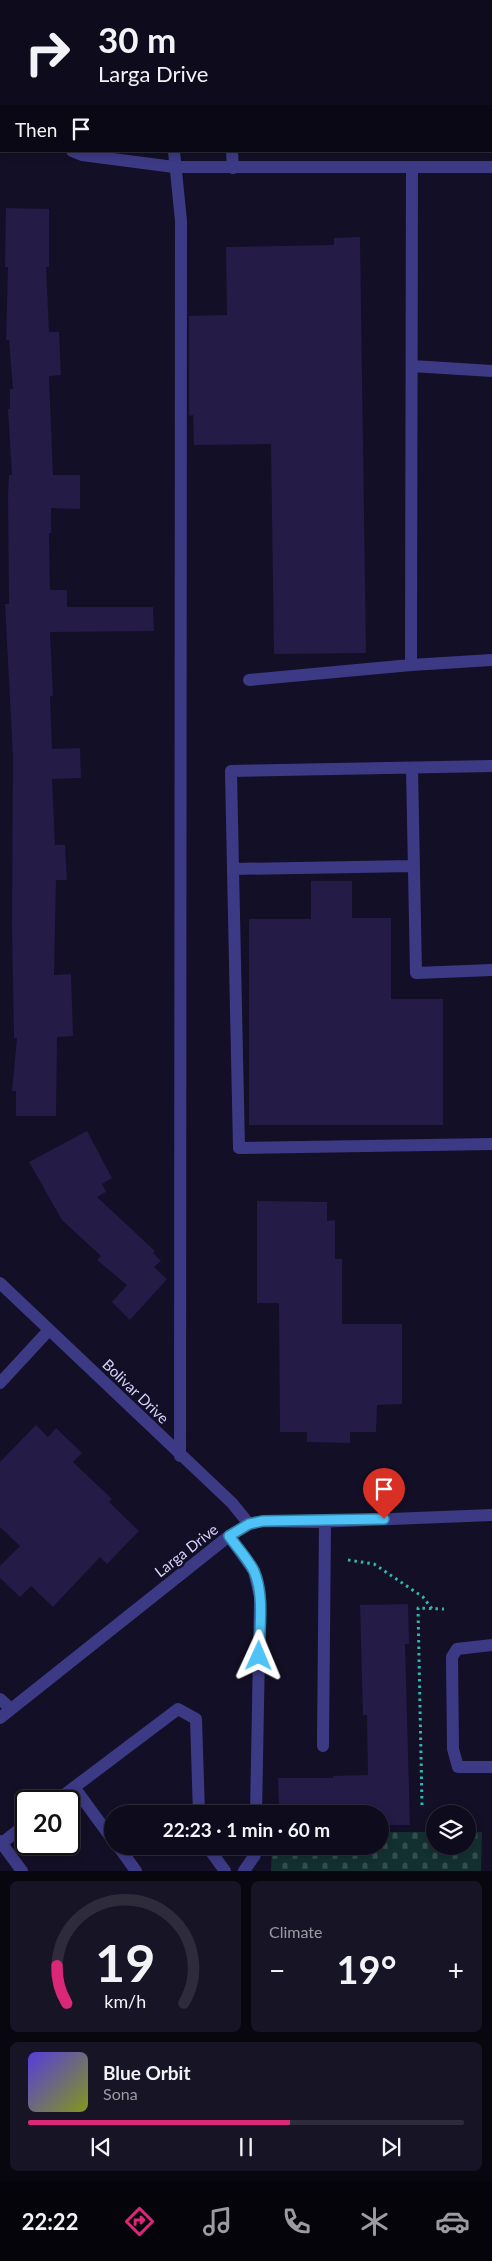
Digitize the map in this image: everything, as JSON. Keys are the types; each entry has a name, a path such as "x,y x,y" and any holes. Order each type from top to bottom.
{"street":[{"path":"74,152 82,155 174,167 492,167"},
{"path":"174,152 174,167 181,221 180,1456"},
{"path":"232,152 233,168"},
{"path":"411,665 412,168"},
{"path":"412,366 492,370"},
{"path":"249,680 411,665 492,660"},
{"path":"492,766 230,771 239,1148 492,1144"},
{"path":"412,768 416,973 492,970"},
{"path":"233,870 414,866"},
{"name":"Bolivar Drive","path":"0,1283 180,1456 232,1503 249,1524"},
{"path":"0,1383 49,1330"},
{"name":"Larga Drive","path":"0,1718 229,1536 249,1524 263,1521 325,1521 492,1515"},
{"path":"323,1746 325,1521"},
{"path":"229,1536 254,1571 260,1597 256,1805"},
{"path":"492,1645 457,1649 452,1657 453,1749 458,1767 492,1767"},
{"path":"0,1699 11,1709"},
{"path":"70,1790 178,1709 196,1719 199,1805"},
{"path":"74,1787 104,1828"},
{"path":"15,1832 1,1842 22,1871"},
{"path":"124,1855 136,1871"},
{"path":"214,1855 224,1871"},
{"path":"244,1871 255,1855"}],"path":[{"path":"348,1560 374,1564 422,1597 432,1609"},
{"path":"422,1805 418,1608 444,1609"}],"green space":[{"path":"389,1832 426,1832 426,1855 476,1855 476,1832 482,1832 481,1871 271,1871 272,1855 389,1855"}],"building":[{"path":"6,208 49,209 49,267 46,267 49,332 59,332 61,375 49,376 53,475 80,475 80,509 51,508 51,533 49,533 50,590 67,590 67,607 153,607 154,631 50,632 53,696 50,696 52,749 80,748 81,778 52,779 55,845 65,845 67,880 56,880 54,975 71,974 73,1036 57,1037 56,1116 16,1116 16,1091 12,1091 17,1038 14,1038 12,926 13,757 5,604 9,604 8,494 9,475 12,475 8,409 10,409 10,389 13,389 9,340 6,340 8,267 5,267"},
{"path":"360,237 366,653 274,654 271,444 194,445 193,415 189,416 189,316 227,315 226,247 334,245 334,238"},
{"path":"311,881 352,881 352,918 391,918 391,999 443,999 443,1125 249,1125 249,919 311,919"},
{"path":"87,1131 112,1178 102,1184 106,1192 97,1197 155,1251 153,1253 161,1261 154,1267 167,1279 130,1320 112,1302 127,1285 97,1260 101,1256 62,1220 29,1162"},
{"path":"257,1201 327,1202 327,1221 335,1220 335,1259 342,1259 342,1324 402,1324 402,1404 377,1405 376,1432 350,1432 350,1443 307,1442 307,1432 280,1432 279,1303 257,1303"},
{"path":"36,1425 48,1437 56,1428 82,1453 73,1462 112,1499 109,1502 139,1531 107,1564 100,1557 53,1607 31,1586 20,1597 0,1578 0,1566 20,1546 0,1527 0,1462"},
{"path":"408,1604 409,1644 405,1644 410,1825 389,1825 389,1805 279,1805 278,1778 333,1778 333,1776 368,1775 367,1715 363,1715 360,1605"}],"route":[{"path":"259,1656 260,1597 257,1583 254,1571 229,1536 249,1524 263,1521 316,1522 384,1519"}]}
